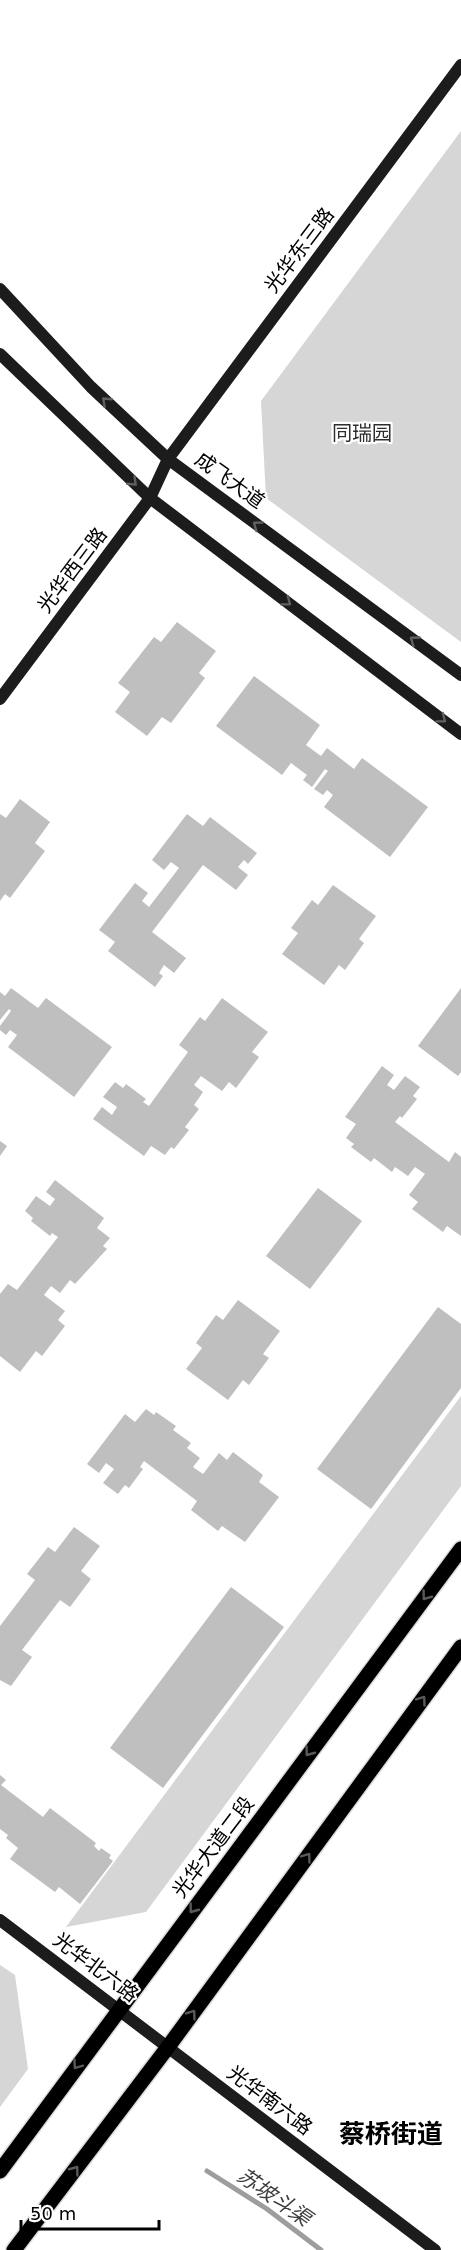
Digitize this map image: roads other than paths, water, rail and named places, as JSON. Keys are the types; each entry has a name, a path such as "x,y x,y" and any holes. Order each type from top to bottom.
{"main road":[{"name":"光华大道二段","path":"0,2171 461,1549"},
{"path":"14,2250 168,2047 461,1647"}],"street":[{"name":"光华东三路","path":"168,459 461,65"},
{"name":"成飞大道","path":"0,289 91,387 168,459 461,675"},
{"path":"0,354 150,498 461,734"},
{"name":"光华西三路","path":"0,699 150,498 168,459"},
{"name":"光华北六路","path":"0,1920 168,2047"},
{"name":"光华南六路","path":"168,2047 435,2250"}],"waterway":[{"name":"苏坡斗渠","path":"207,2171 267,2209 321,2250"}],"district":[{"name":"蔡桥街道","path":"391,2134"}],"park label":[{"name":"同瑞园","path":"362,433"}]}
